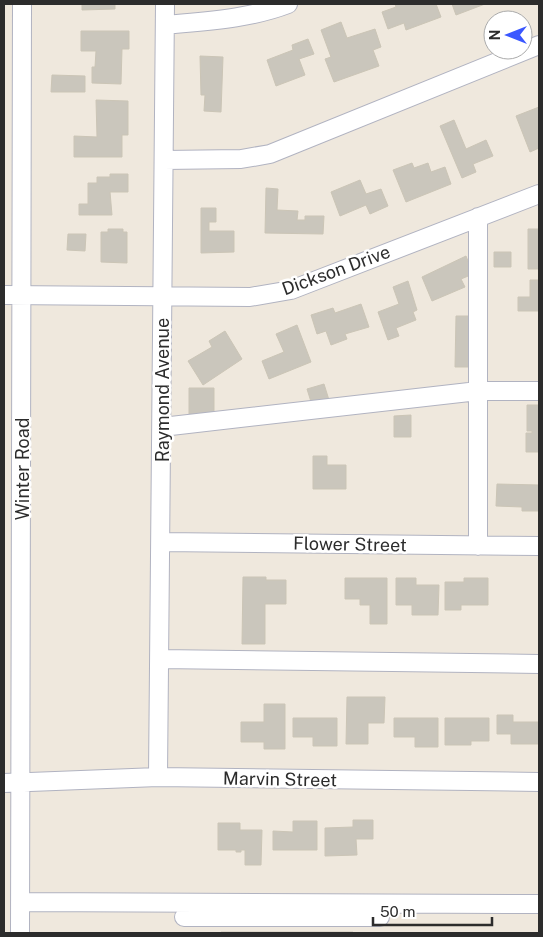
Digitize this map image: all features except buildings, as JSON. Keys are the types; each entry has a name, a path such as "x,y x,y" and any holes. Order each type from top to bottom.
{"street":[{"name":"Winter Road","path":"20,933 22,4"},
{"name":"Raymond Avenue","path":"158,777 165,4"},
{"path":"165,26 256,13 288,4"},
{"path":"164,160 241,159 270,154 539,45"},
{"name":"Dickson Drive","path":"4,295 250,297 291,290 539,194"},
{"path":"478,217 478,546"},
{"path":"162,427 478,391 539,391"},
{"name":"Flower Street","path":"161,542 539,546"},
{"path":"160,659 539,664"},
{"name":"Marvin Street","path":"4,783 158,777 539,782"},
{"path":"20,902 539,904"},
{"path":"184,917 380,917"}]}
